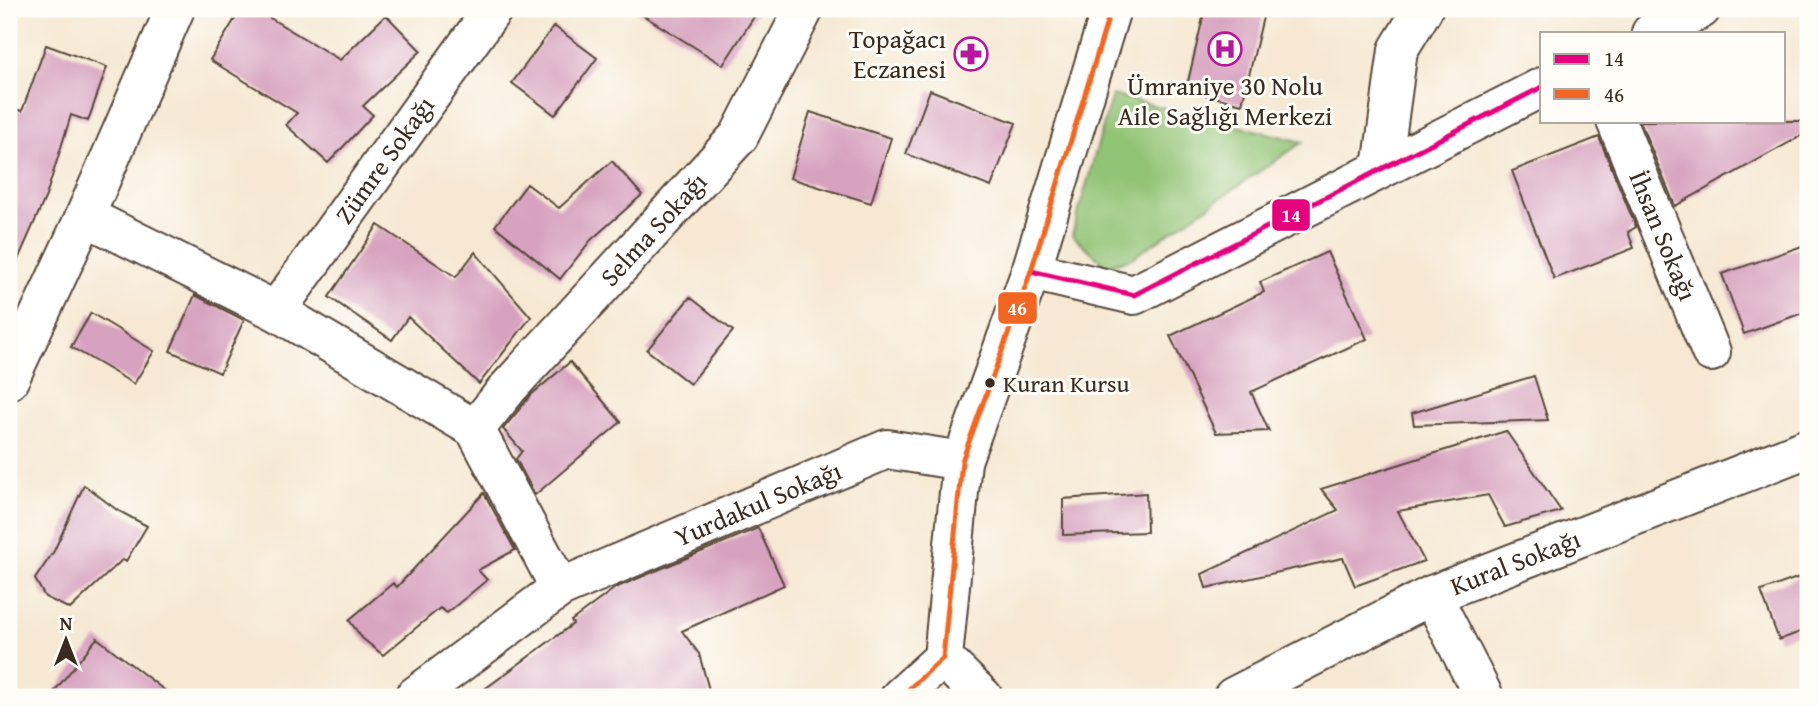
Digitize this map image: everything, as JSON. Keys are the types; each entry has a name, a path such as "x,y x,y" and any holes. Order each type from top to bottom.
{"street":[{"path":"9,380 85,216 175,9"},
{"name":"Zümre Sokağı","path":"276,311 493,9"},
{"name":"Selma Sokağı","path":"475,429 508,388 739,136 804,9"},
{"path":"900,697 943,658 962,461 1031,271 1111,9"},
{"path":"1382,168 1398,50 1391,9"},
{"path":"1398,50 1423,9"},
{"path":"1653,32 1701,9"},
{"path":"1031,271 1135,295 1540,88"},
{"name":"İhsan Sokağı","path":"1616,122 1712,352"},
{"path":"85,216 276,311 475,429 560,588"},
{"name":"Kural Sokağı","path":"1233,697 1432,595 1808,447"},
{"name":"Yurdakul Sokağı","path":"415,697 560,588 887,449 962,461"},
{"path":"1432,595 1484,697"},
{"path":"943,658 983,697"}],"green space":[{"path":"1112,95 1303,142 1132,258 1107,266 1072,235"}],"building":[{"path":"241,9 255,9 340,60 386,15 421,51 363,106 373,115 328,163 286,125 297,113 210,60"},
{"path":"633,9 759,9 723,65"},
{"name":"Ümraniye 30 Nolu Aile Sağlığı Merkezi","path":"1205,9 1265,9 1242,104 1186,90"},
{"path":"554,26 597,58 555,115 512,83"},
{"path":"46,45 107,67 88,121 71,115 46,196 9,280 9,107 22,111"},
{"path":"930,90 1016,123 991,187 906,154"},
{"path":"810,112 891,138 871,203 790,178"},
{"path":"1808,121 1808,132 1675,206 1640,122"},
{"path":"1599,137 1636,227 1628,232 1634,248 1554,279 1512,171"},
{"path":"612,161 642,195 591,240 560,279 495,226 527,184 559,208"},
{"path":"378,225 456,277 475,252 531,317 479,384 408,317 392,340 329,297"},
{"path":"1808,244 1808,311 1744,334 1722,274"},
{"path":"1327,252 1367,339 1251,392 1269,431 1216,433 1170,336 1264,292 1260,282"},
{"path":"195,295 244,320 220,373 170,351"},
{"path":"690,297 733,331 690,384 647,350"},
{"path":"91,313 154,351 134,384 71,347"},
{"path":"570,362 621,422 535,495 516,459 522,451 503,429 531,395"},
{"path":"1534,376 1548,420 1414,425 1412,413"},
{"path":"1506,431 1561,511 1505,527 1488,495 1398,511 1424,561 1355,586 1343,558 1206,588 1202,574 1338,510 1321,489"},
{"path":"84,485 117,510 147,526 126,561 122,560 70,609 45,597 35,579 54,551"},
{"path":"484,493 515,550 478,570 487,580 447,613 440,608 383,655 362,638 349,620 393,583 397,587"},
{"path":"1146,493 1147,532 1063,535 1063,499"},
{"path":"758,528 784,585 682,631 699,654 711,697 474,697 573,624 571,621 615,588"},
{"path":"1808,574 1808,629 1779,640 1761,591"},
{"path":"97,638 173,697 50,697"}],"transit line":[{"name":"46","path":"900,697 943,658 962,461 1031,271 1111,9"},
{"name":"14","path":"1031,271 1134,295 1540,88"}],"place":[{"name":"Ümraniye 30 Nolu Aile Sağlığı Merkezi","path":"1225,49"},
{"name":"Topağacı Eczanesi","path":"971,54"},
{"name":"Kuran Kursu","path":"990,383"}]}
